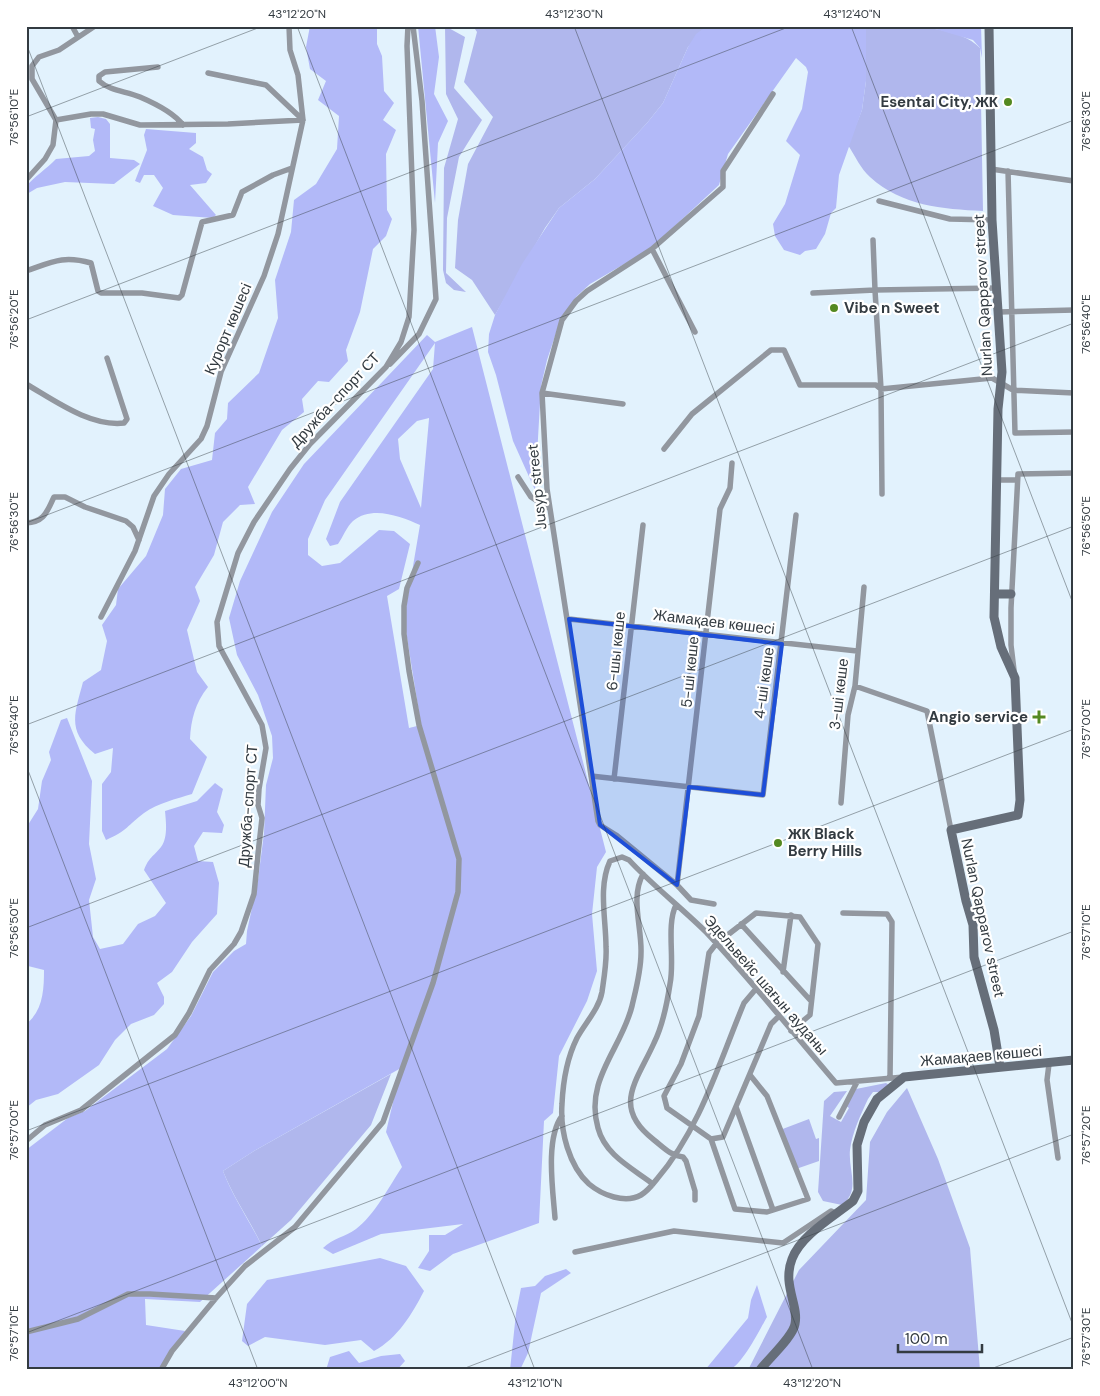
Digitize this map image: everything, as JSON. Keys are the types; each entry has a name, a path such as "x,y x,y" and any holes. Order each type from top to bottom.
{"street":[{"path":"72,26 78,37"},
{"path":"26,180 45,159 53,145 56,120 32,79 32,66 39,57 59,50 93,26"},
{"name":"Курорт көшесі","path":"101,617 139,540 154,496 169,474 201,439 207,426 224,365 264,276 278,234 303,120 298,75 290,50 289,26"},
{"name":"Дружба-спорт СТ","path":"26,1141 45,1125 81,1110 175,1035 189,1014 210,970 234,944 241,932 254,894 262,818 258,805 265,737 262,725 219,646 217,622 238,553 254,522 290,469 310,444 386,367 401,342 409,317 414,230 407,46 408,26"},
{"path":"386,367 419,334 436,299 422,101 413,26"},
{"name":"Nurlan Qapparov street","path":"989,26 992,220 1001,382 998,409 996,632 1007,665 1015,678"},
{"path":"158,67 106,72 99,76 99,81 104,86 140,97 179,119 184,125"},
{"path":"208,73 266,85 303,120"},
{"name":"Jusyp street","path":"714,904 691,900 677,885 616,835 600,825 591,776 569,619 550,509 542,417 542,394 562,320 576,301 587,291 652,249 723,187 723,171 773,94"},
{"path":"56,120 90,114 103,114 140,125 303,120"},
{"path":"26,270 60,259 76,259 91,263 98,291 142,293 179,298 182,295 202,222 233,215 242,192 273,174 292,168"},
{"path":"991,169 1074,181"},
{"name":"Nurlan Qapparov street","path":"1008,171 1015,433 1074,432"},
{"path":"879,201 950,219 992,220"},
{"path":"874,240 881,389 882,494"},
{"path":"652,249 695,332"},
{"path":"813,293 996,288"},
{"path":"998,312 1074,310"},
{"path":"664,449 692,414 771,350 784,350 800,385 876,385 881,389 992,378 1013,390 1074,393"},
{"path":"26,384 89,417 106,422 124,423 127,419 106,358"},
{"path":"542,394 623,404"},
{"name":"5-ші көше","path":"677,885 720,509 730,488 732,463"},
{"name":"Nurlan Qapparov street","path":"1000,1067 994,1030 974,957 973,925 951,830 1018,814 1020,800 1015,678 1011,640 1016,480 1021,472 1074,473"},
{"path":"518,477 531,497 550,509"},
{"path":"997,480 1016,480"},
{"path":"26,523 40,520 46,515 54,497 60,495 85,507 126,521 133,527 139,540"},
{"name":"4-ші көше","path":"689,787 763,796 796,515"},
{"name":"6-шы көше","path":"614,778 643,525"},
{"path":"161,1370 172,1351 216,1298 245,1266 295,1227 383,1122 433,983 458,892 459,859 419,726 404,634 404,606 407,588 418,563"},
{"name":"3-ші көше","path":"841,804 848,715 855,686 864,587"},
{"path":"995,594 1011,594"},
{"name":"Жамақаев көшесі","path":"569,619 857,651"},
{"path":"855,686 927,711 951,830"},
{"path":"591,776 689,787"},
{"name":"Эдельвейс шағын ауданы","path":"562,1116 564,1081 572,1053 578,1038 600,1001 602,991 606,948 605,873 610,861 622,857 629,860 716,944 836,1083 890,1078"},
{"path":"643,874 638,884 637,897 641,942 638,980 627,1026 603,1067 595,1103 598,1128 606,1145 613,1154 652,1184"},
{"path":"676,905 672,918 673,957 667,1002 654,1044 637,1074 630,1098 630,1108 638,1126 675,1157 683,1157 686,1161 696,1191 695,1200"},
{"path":"750,1075 766,1096 808,1199 773,1210 735,1209 712,1139 668,1108 664,1096 692,1039 699,1016 707,958 716,944 756,913 791,915 800,918 818,944 810,1015 791,1031"},
{"path":"843,913 887,914 892,922 890,1078"},
{"path":"783,972 791,915"},
{"path":"741,924 811,1001"},
{"path":"562,1116 564,1133 572,1158 582,1178 595,1190 612,1197 626,1198 642,1195 675,1157 693,1126 744,1003 755,990"},
{"path":"717,1153 771,1024 778,1016"},
{"name":"Жамақаев көшесі","path":"890,1078 1049,1064 1074,1060"},
{"path":"1049,1064 1047,1080 1058,1158"},
{"path":"760,1370 796,1324 788,1278 792,1259 802,1243 853,1201 858,1191 857,1145 864,1122 877,1099 904,1077"},
{"path":"839,1117 857,1082"},
{"path":"736,1108 773,1210"},
{"path":"555,1218 552,1173 553,1150 557,1122 562,1116"},
{"path":"712,1139 723,1137"},
{"path":"575,1252 674,1231 783,1243 831,1211 837,1214"},
{"path":"26,1332 78,1319 128,1294 216,1298"}],"highlighted area":[{"path":"569,619 782,644 763,795 689,787 677,885 600,825"}],"shaded area":[{"path":"310,26 377,26 377,44 382,56 384,91 394,103 383,120 396,130 386,154 387,210 392,219 386,236 373,249 360,312 346,350 348,361 329,382 318,381 302,399 304,412 282,430 248,487 255,504 240,505 223,522 214,555 195,587 200,601 187,630 197,672 208,687 194,712 190,739 207,757 192,794 149,810 123,831 106,840 102,831 102,784 111,772 113,748 95,754 86,746 76,729 77,703 83,682 101,670 107,641 102,625 116,605 118,589 146,556 163,515 165,489 181,469 212,460 215,433 227,419 228,403 259,373 278,318 275,280 291,232 294,200 316,184 337,149 339,116 318,100 326,81 310,69 306,47"},
{"path":"418,26 435,26 439,57 434,94 448,121 438,143 435,203"},
{"path":"445,26 465,37 454,88 482,120 459,157 447,218 446,273 466,292 454,290 446,283 443,270 444,168 458,119 446,94"},
{"path":"473,26 707,26 688,47 663,103 647,123 595,179 559,208 545,228 495,315 472,280 455,268 458,220 468,164 493,117 464,82 477,32"},
{"path":"707,26 866,26 866,81 862,110 839,175 836,208 831,213 825,234 816,249 805,251 800,255 784,250 775,236 773,224 785,204 800,155 786,141 802,109 808,72 806,67 796,58 728,154 719,185 650,249 590,284 577,296 561,318 547,360 541,386 535,490 513,441 488,352 489,334 495,315 522,264 559,208 595,179 647,123 663,103 688,47 696,34"},
{"path":"866,26 910,26 942,30 970,40 980,48 983,211 938,207 909,200 882,187 867,174 858,162 848,145 862,110 866,81"},
{"path":"925,26 981,26 982,58 980,48 973,40"},
{"path":"90,118 106,119 110,124 110,158 134,160 140,164 114,184 65,182 37,188 27,194 26,187 29,183 56,159 89,156 95,151 93,140 95,129 91,128"},
{"path":"146,129 196,133 196,143 189,149 203,157 207,170 212,174 206,183 190,185 216,215 213,218 173,215 153,206 163,188 154,175 144,175 140,183 135,181 147,150 144,135"},
{"path":"472,327 606,852 597,867 592,914 597,971 587,1001 559,1056 553,1113 544,1121 539,1223 453,1254 430,1271 418,1268 429,1251 429,1235 445,1235 463,1224 381,1234 333,1254 323,1248 352,1232 363,1223 402,1167 386,1132 401,1068 254,1151 223,1171 231,1190 262,1246 200,1302 145,1299 146,1325 185,1331 164,1370 26,1370 26,1150 68,1118 85,1111 167,1049 191,1016 213,972 234,951 246,944 258,880 264,833 266,785 273,758 272,736 258,695 237,655 229,618 240,581 272,512 304,464 427,335 435,342","holes":["435,343 433,369 340,502 326,539 330,546 338,544 353,521 369,514 387,514 420,525 404,619 421,725 409,728 387,596 399,589 410,544 394,531 379,530 340,563 322,566 308,555 308,539 325,500","429,419 421,508 400,459 398,439 417,421"]},
{"path":"67,718 92,781 89,844 96,879 89,900 93,937 100,949 123,944 138,924 155,916 166,903 144,870 165,839 165,811 197,801 215,783 223,789 217,812 224,825 222,833 203,832 194,846 198,861 213,862 219,883 217,914 192,942 172,972 157,983 164,997 164,1004 154,1015 131,1024 115,1040 99,1065 58,1094 36,1100 26,1108 26,1024 36,1013 41,1000 44,970 28,966 26,972 26,882 29,880 26,867 26,828 38,809 42,781 51,760 49,752 61,720"},
{"path":"391,1074 371,1125 291,1220 262,1246 223,1171 254,1151"},
{"path":"886,1083 889,1085 881,1092 873,1092 868,1099 855,1130 850,1150 852,1187 848,1199 842,1205 823,1201 818,1192 824,1101 834,1092 847,1091 830,1116 841,1122 849,1108 846,1106 856,1089"},
{"path":"907,1088 938,1159 970,1248 980,1370 748,1370 799,1270 866,1200 870,1142 887,1112"},
{"path":"809,1119 816,1139 819,1138 819,1161 796,1169 780,1130"},
{"path":"380,1258 406,1266 424,1291 409,1317 383,1346 374,1351 361,1340 325,1345 265,1337 248,1346 242,1341 247,1304 267,1280"},
{"path":"566,1269 571,1273 541,1293 528,1353 520,1370 510,1370 516,1313 521,1288 535,1286 545,1276"},
{"path":"757,1285 767,1317 750,1347 739,1363 733,1368 728,1370 705,1370 748,1318 751,1300"},
{"path":"349,1351 359,1363 381,1356 400,1354 405,1361 397,1370 326,1370 330,1357"}],"place":[{"name":"Esentai City, ЖК","path":"1008,102"},
{"name":"Vibe n Sweet","path":"834,308"},
{"name":"Angio service","path":"1039,717"},
{"name":"ЖК Black Berry Hills","path":"778,843"}]}
